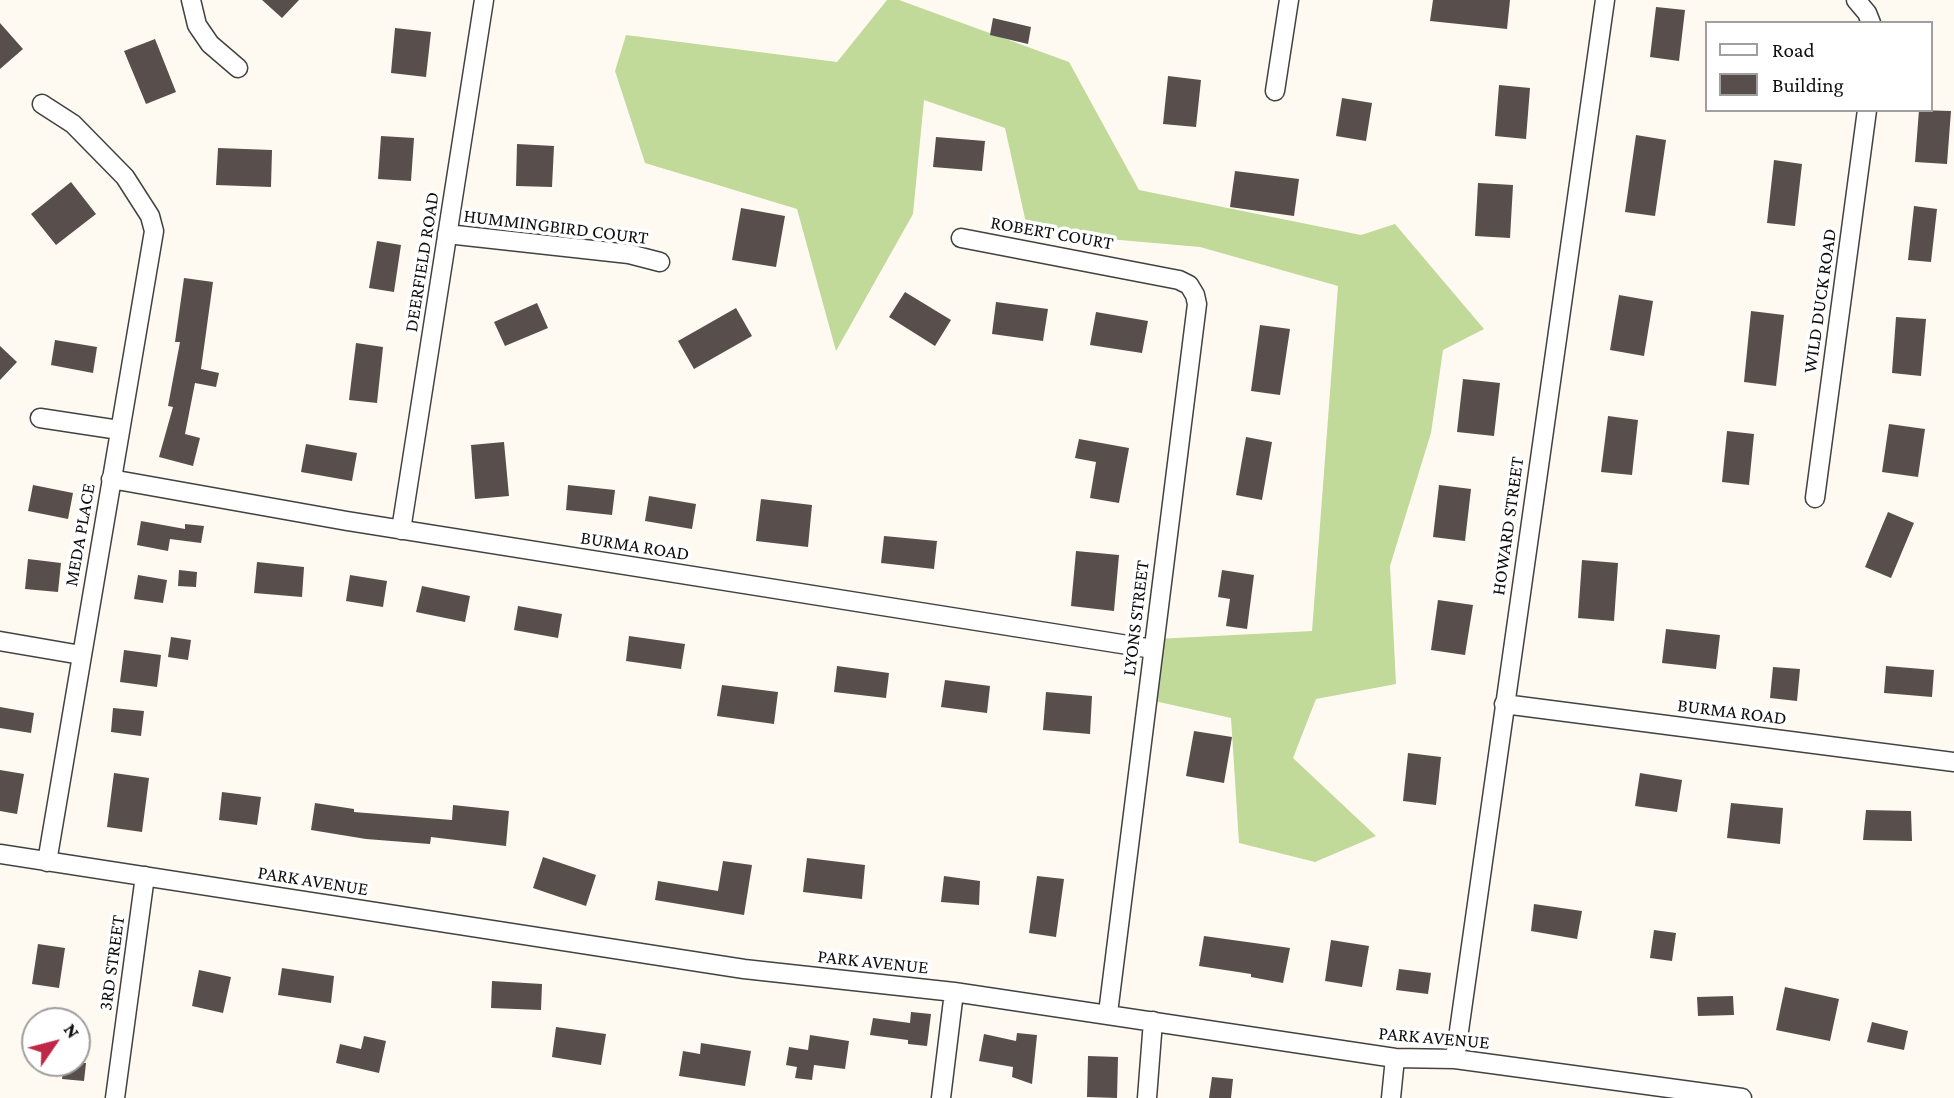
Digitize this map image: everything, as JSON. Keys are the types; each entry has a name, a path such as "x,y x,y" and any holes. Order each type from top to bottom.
{"street":[{"path":"191,0 197,25 210,44 238,68"},
{"name":"DEERFIELD ROAD","path":"401,530 484,0"},
{"path":"1275,91 1289,0"},
{"name":"HOWARD STREET","path":"1455,1059 1605,0"},
{"path":"1859,3 1870,21"},
{"name":"MEDA PLACE","path":"42,104 74,124 125,177 150,216 154,231 47,862"},
{"name":"WILD DUCK ROAD","path":"1815,498 1867,112"},
{"name":"HUMMINGBIRD COURT","path":"447,234 629,254 660,262"},
{"name":"ROBERT COURT","path":"961,238 1136,270"},
{"name":"LYONS STREET","path":"1108,1013 1197,304 1189,285 1136,270"},
{"path":"40,418 119,430"},
{"name":"BURMA ROAD","path":"111,479 401,530 1153,649"},
{"path":"0,640 81,655"},
{"name":"BURMA ROAD","path":"1504,704 1954,762"},
{"name":"PARK AVENUE","path":"0,854 744,969 954,992 1108,1013 1395,1058 1455,1059 1742,1098"},
{"name":"3RD STREET","path":"115,1098 145,876"},
{"path":"941,1098 954,992"},
{"path":"1147,1098 1153,1021"},
{"path":"1391,1098 1395,1058"}],"green space":[{"path":"887,0 899,0 1069,62 1139,190 1361,235 1395,224 1484,329 1443,350 1431,433 1390,566 1396,684 1316,699 1293,758 1376,836 1315,862 1239,843 1231,718 1150,700 1156,639 1312,631 1338,286 1200,247 1028,232 1005,128 924,100 913,214 836,351 797,209 645,163 615,71 626,35 837,62"}],"building":[{"path":"262,0 299,0 282,18"},
{"path":"1433,0 1510,0 1507,29 1430,21"},
{"path":"1656,7 1685,10 1679,61 1650,57"},
{"path":"993,18 1031,27 1028,44 990,35"},
{"path":"0,23 23,49 0,69"},
{"path":"395,28 431,32 426,77 391,73"},
{"path":"155,39 176,92 146,104 124,51"},
{"path":"1168,76 1201,80 1196,127 1163,124"},
{"path":"1499,85 1530,88 1526,139 1495,136"},
{"path":"1342,98 1372,103 1366,141 1336,136"},
{"path":"1951,111 1947,164 1915,162 1919,112"},
{"path":"1636,135 1666,140 1655,216 1625,212"},
{"path":"381,136 414,138 411,181 378,179"},
{"path":"936,137 985,141 982,171 933,167"},
{"path":"517,144 554,146 552,187 516,186"},
{"path":"218,148 272,150 271,187 216,185"},
{"path":"1774,160 1802,164 1795,226 1767,223"},
{"path":"1235,171 1299,179 1294,216 1230,207"},
{"path":"71,182 96,214 56,245 31,214"},
{"path":"1478,183 1513,185 1510,238 1475,236"},
{"path":"1914,206 1937,209 1931,262 1908,260"},
{"path":"741,208 785,216 776,267 732,260"},
{"path":"377,241 401,245 394,292 369,288"},
{"path":"184,278 213,282 201,369 219,373 216,387 195,383 185,434 200,438 193,466 159,457 173,407 168,406 180,342 175,342"},
{"path":"905,292 951,320 935,346 889,317"},
{"path":"1619,295 1653,301 1644,356 1610,350"},
{"path":"996,302 1048,309 1043,341 992,334"},
{"path":"537,303 548,328 505,346 494,322"},
{"path":"736,308 752,336 694,369 678,341"},
{"path":"1751,311 1784,315 1776,386 1744,382"},
{"path":"1096,312 1148,321 1142,353 1090,345"},
{"path":"1896,317 1926,319 1921,376 1892,373"},
{"path":"1260,325 1290,329 1280,395 1251,391"},
{"path":"55,340 97,347 93,373 51,365"},
{"path":"356,343 383,347 377,403 349,400"},
{"path":"0,346 17,362 0,380"},
{"path":"1463,379 1500,383 1494,436 1457,432"},
{"path":"1608,416 1638,420 1632,475 1601,472"},
{"path":"1889,424 1925,429 1918,477 1882,472"},
{"path":"1727,431 1754,434 1749,485 1722,482"},
{"path":"1246,437 1272,442 1262,500 1236,495"},
{"path":"1079,439 1129,448 1119,503 1090,498 1096,462 1075,458"},
{"path":"504,442 509,496 475,499 471,445"},
{"path":"306,444 357,453 352,481 301,472"},
{"path":"33,485 73,493 68,519 28,511"},
{"path":"568,485 615,490 612,515 566,510"},
{"path":"1439,485 1471,489 1465,541 1433,537"},
{"path":"649,496 696,504 692,529 645,521"},
{"path":"761,499 812,505 808,547 756,541"},
{"path":"1888,512 1914,523 1891,578 1865,567"},
{"path":"141,521 185,529 185,524 204,526 201,543 170,539 168,551 137,545"},
{"path":"884,536 937,541 934,569 881,563"},
{"path":"1076,551 1119,555 1114,611 1071,606"},
{"path":"28,559 61,563 58,592 25,589"},
{"path":"1582,560 1618,563 1614,621 1578,618"},
{"path":"257,562 304,567 302,597 254,593"},
{"path":"179,570 197,572 196,587 178,586"},
{"path":"1222,570 1254,575 1247,629 1226,626 1230,599 1218,597"},
{"path":"138,575 167,580 163,603 134,599"},
{"path":"350,575 387,581 383,607 346,601"},
{"path":"422,586 470,596 465,622 416,612"},
{"path":"1438,600 1473,605 1465,655 1431,650"},
{"path":"518,606 562,614 558,638 514,630"},
{"path":"1666,629 1720,635 1716,669 1662,663"},
{"path":"629,636 685,644 681,669 626,661"},
{"path":"171,637 191,640 188,660 168,657"},
{"path":"124,650 161,655 157,687 120,682"},
{"path":"837,666 889,673 886,698 834,692"},
{"path":"1886,666 1934,670 1932,697 1884,693"},
{"path":"1773,667 1800,669 1797,701 1770,698"},
{"path":"945,680 990,686 987,713 941,707"},
{"path":"722,685 778,692 774,724 717,716"},
{"path":"1046,692 1092,696 1090,734 1043,730"},
{"path":"0,707 34,713 31,733 0,728"},
{"path":"113,708 144,711 141,736 111,732"},
{"path":"1194,731 1232,737 1224,783 1186,776"},
{"path":"1408,753 1441,757 1436,805 1403,801"},
{"path":"0,770 24,774 17,814 0,811"},
{"path":"114,773 149,778 142,832 107,827"},
{"path":"1640,773 1682,780 1677,812 1635,806"},
{"path":"222,792 261,797 257,825 219,820"},
{"path":"315,803 354,809 354,812 452,820 453,805 509,811 506,846 431,837 430,844 366,839 311,830"},
{"path":"1731,803 1783,808 1780,844 1727,838"},
{"path":"1866,810 1911,811 1912,841 1863,840"},
{"path":"543,857 596,875 586,906 533,888"},
{"path":"807,858 865,865 862,899 803,892"},
{"path":"723,861 752,865 744,915 655,900 658,881 718,891"},
{"path":"944,876 980,881 979,905 941,902"},
{"path":"1037,876 1064,879 1056,937 1029,933"},
{"path":"1534,904 1582,911 1577,939 1531,931"},
{"path":"1654,930 1676,933 1672,961 1650,958"},
{"path":"1204,936 1290,948 1283,983 1251,977 1251,974 1199,966"},
{"path":"1331,940 1369,946 1362,987 1325,981"},
{"path":"38,944 65,948 59,988 32,984"},
{"path":"282,968 334,976 331,1003 278,995"},
{"path":"1399,969 1431,973 1428,994 1396,990"},
{"path":"199,970 231,977 223,1013 192,1006"},
{"path":"492,981 542,984 541,1010 491,1008"},
{"path":"1785,987 1839,999 1830,1041 1776,1030"},
{"path":"1733,996 1734,1015 1698,1016 1697,997"},
{"path":"911,1012 931,1014 927,1046 908,1044 908,1040 870,1035 873,1018 910,1023"},
{"path":"1872,1022 1908,1031 1904,1050 1867,1042"},
{"path":"556,1027 606,1034 601,1065 552,1057"},
{"path":"1017,1033 1037,1035 1032,1084 1012,1077 1013,1067 979,1061 984,1034 1016,1041"},
{"path":"810,1035 849,1041 845,1069 814,1065 812,1080 795,1078 797,1067 786,1065 789,1047 808,1050"},
{"path":"364,1036 386,1041 379,1073 336,1063 340,1044 361,1049"},
{"path":"701,1043 751,1051 745,1086 679,1076 683,1051 700,1054"},
{"path":"1088,1056 1118,1057 1117,1098 1087,1097"},
{"path":"62,1077 84,1077 84,1081"},
{"path":"1212,1077 1233,1079 1231,1098 1209,1098"}]}
